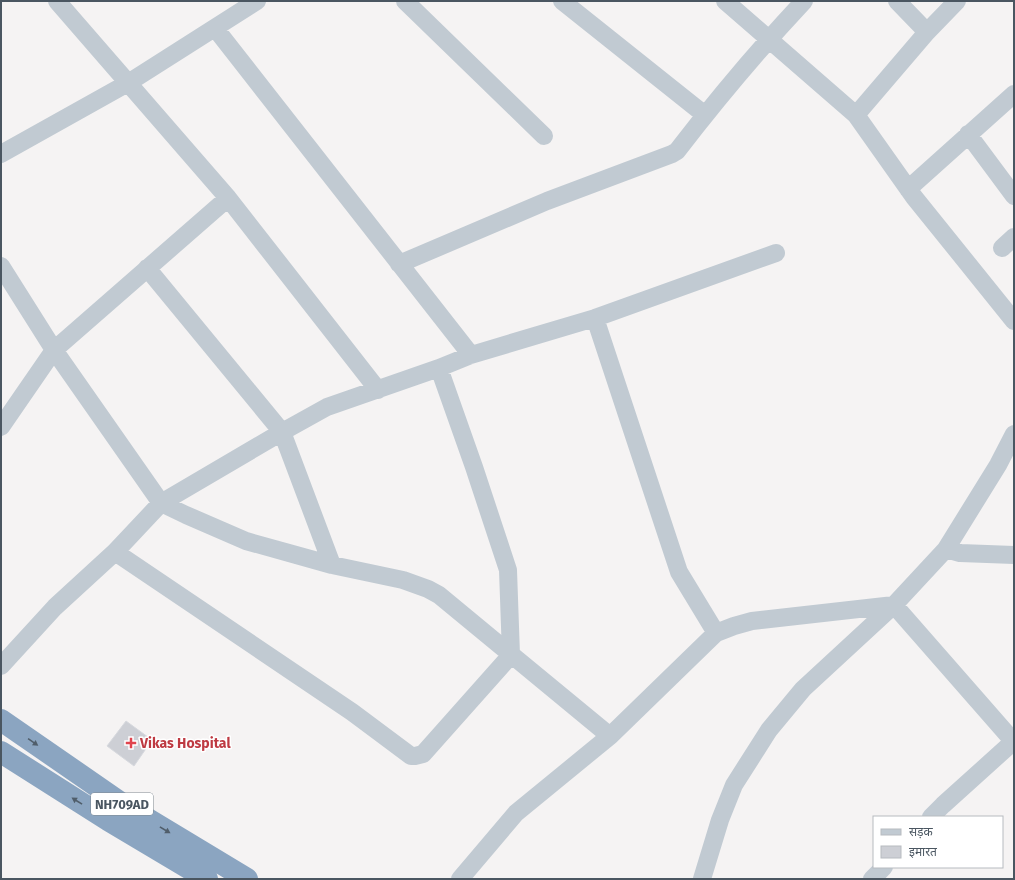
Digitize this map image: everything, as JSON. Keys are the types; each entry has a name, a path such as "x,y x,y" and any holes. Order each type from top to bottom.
{"highway":[{"name":"NH709AD","path":"1,720 120,803 194,869"},
{"name":"NH709AD","path":"1,752 108,820 194,869 248,879"}],"street":[{"path":"57,1 228,198 378,390"},
{"path":"1,154 128,83 257,1"},
{"path":"405,1 544,136"},
{"path":"562,1 705,115"},
{"path":"725,1 856,115 908,189 1014,321"},
{"path":"399,264 547,201 668,156 676,151 768,39 804,1"},
{"path":"897,1 927,32"},
{"path":"856,115 927,32 957,1"},
{"path":"215,28 471,355"},
{"path":"908,189 1014,94"},
{"path":"968,134 1014,196"},
{"path":"1,427 54,350 228,198"},
{"path":"1,666 55,606 115,552 161,503 327,407 439,368 471,355 595,318 776,252"},
{"path":"1,266 54,350 161,503 246,541 332,565 403,580 428,589 439,595 610,736"},
{"path":"147,268 282,432 332,565"},
{"path":"595,318 679,572 716,633"},
{"path":"115,552 352,712 411,756 423,754 511,655 508,570 439,368"},
{"path":"702,879 720,820 734,785 769,730 804,689 894,605 946,549 998,465 1014,434"},
{"path":"946,549 960,552 1014,555"},
{"path":"460,879 516,813 610,736 716,633 752,621 894,605"},
{"path":"894,605 1014,741 932,816"},
{"path":"872,879 883,868"}],"building":[{"path":"126,721 152,740 134,766 107,746"}],"place":[{"name":"Vikas Hospital","path":"131,743"}]}
